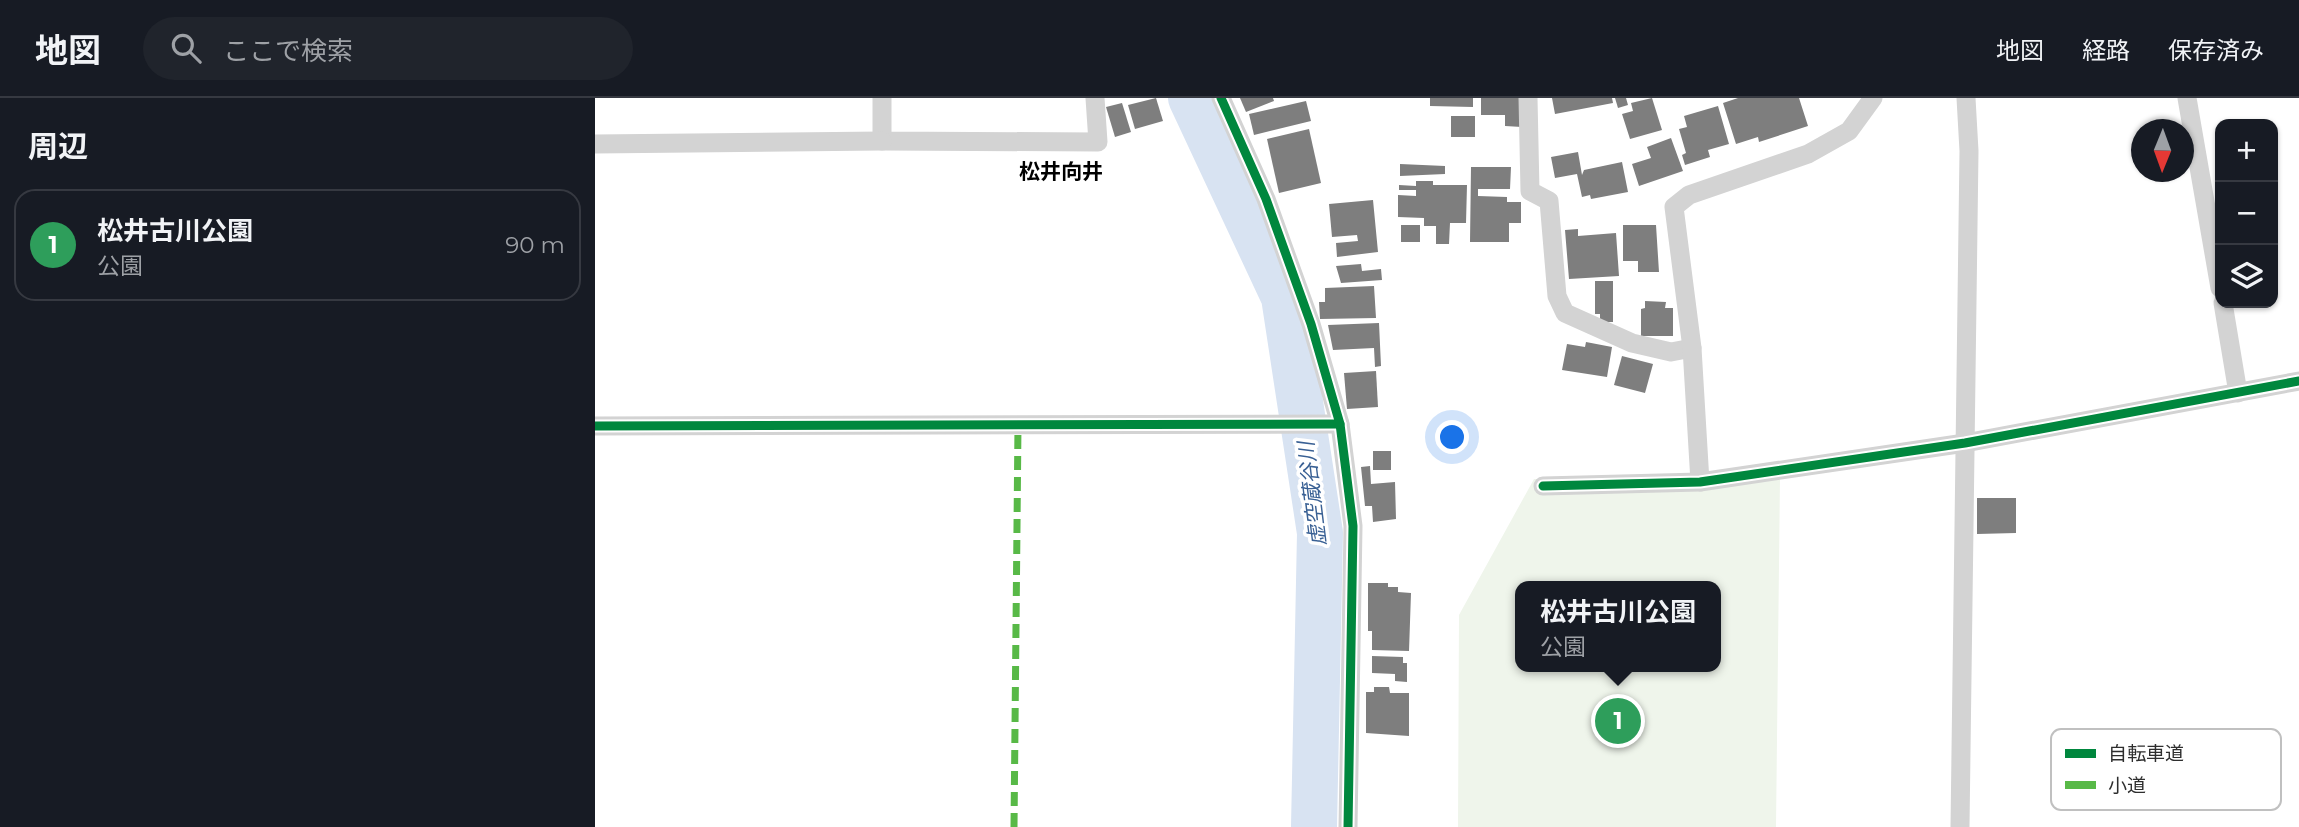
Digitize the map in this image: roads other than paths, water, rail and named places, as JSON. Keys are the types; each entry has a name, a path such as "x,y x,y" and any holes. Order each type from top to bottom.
{"street":[{"path":"882,98 882,141"},
{"path":"595,144 1098,142 1095,98"},
{"path":"1221,98 1266,199 1311,324 1340,424 1353,526 1348,827"},
{"path":"1528,98 1530,191 1549,201 1557,296 1565,313 1632,343 1671,352 1692,348"},
{"path":"1700,482 1692,348 1674,207 1689,195 1808,154 1829,143 1849,131 1873,98"},
{"path":"1960,827 1969,163 1966,98"},
{"path":"2187,98 2215,259"},
{"path":"2224,308 2238,393"},
{"path":"1543,486 1700,482 1965,443 2299,381"},
{"path":"595,426 1340,424"}],"waterway":[{"name":"虚空蔵谷川","path":"1191,98 1284,297 1320,533 1314,827"}],"place":[{"name":"松井古川公園","path":"1618,721"}],"district":[{"name":"松井向井","path":"1061,171"}]}
